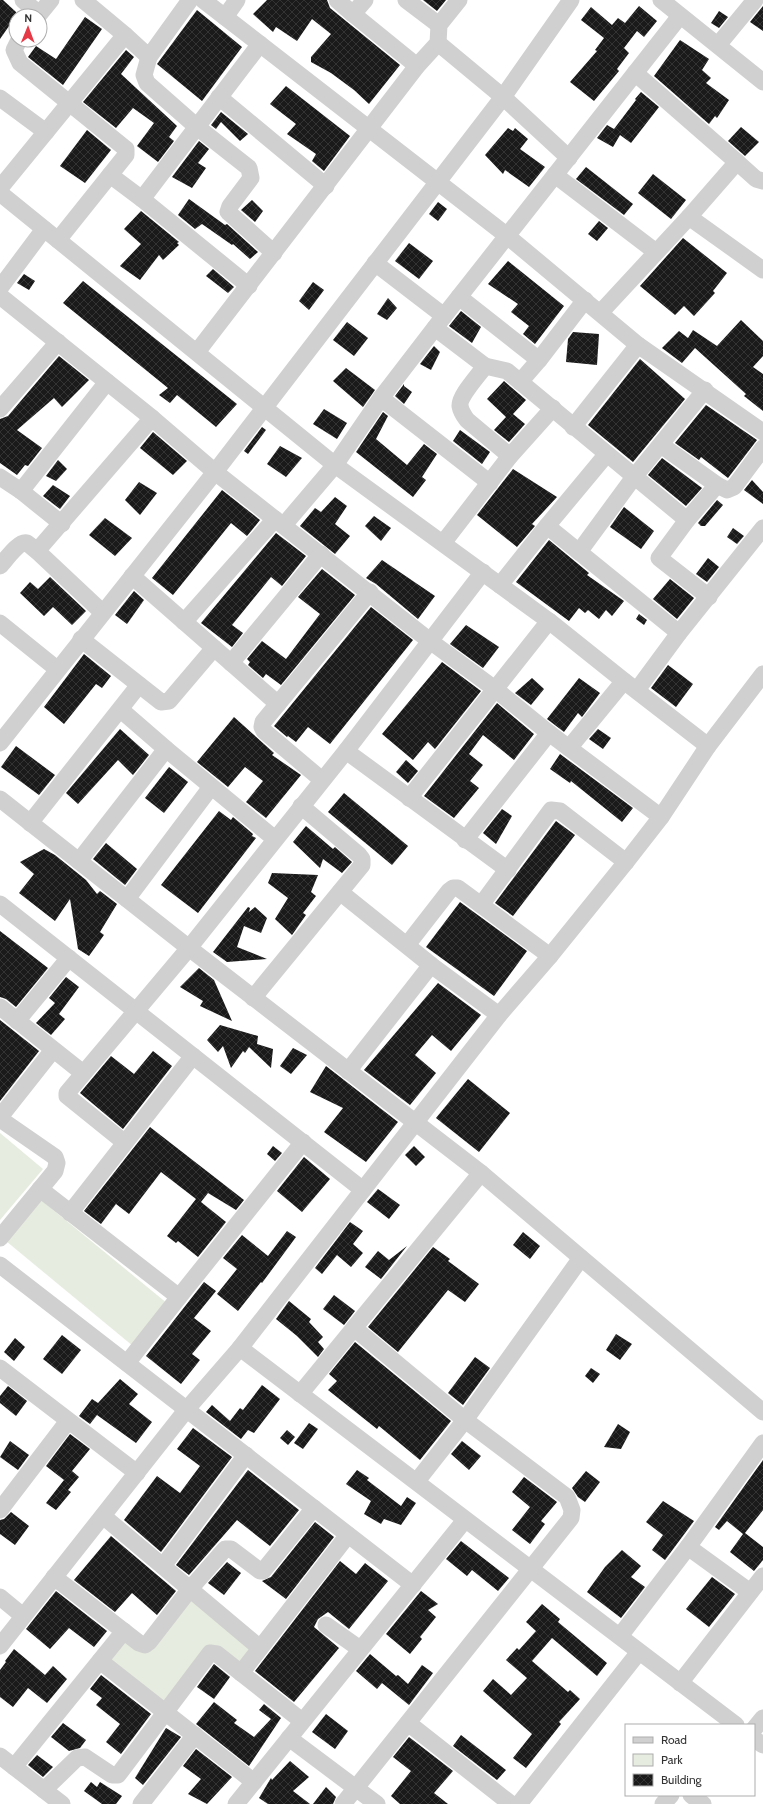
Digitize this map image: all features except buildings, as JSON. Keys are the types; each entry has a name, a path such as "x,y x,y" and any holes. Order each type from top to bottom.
{"street":[{"path":"23,0 32,8"},
{"path":"45,8 51,0"},
{"path":"83,0 149,57"},
{"path":"190,0 149,57 144,74 147,83 197,127 251,170 251,178 230,206 228,212 274,253"},
{"path":"203,0 506,235 586,300 638,345 705,390 763,432"},
{"path":"225,17 237,0"},
{"path":"337,0 417,66"},
{"path":"353,14 365,0"},
{"path":"406,0 439,25"},
{"path":"197,352 370,130 417,66 438,42 439,25 459,0"},
{"path":"1,739 215,472 503,96 571,0"},
{"path":"661,0 763,82"},
{"path":"718,45 755,0"},
{"path":"184,622 335,465 381,398 506,235 569,158 680,16"},
{"path":"0,188 71,104 125,35"},
{"path":"438,42 503,96 569,158"},
{"path":"142,199 260,44"},
{"path":"15,48 14,50 20,63 126,149 126,154 58,240"},
{"path":"635,73 756,179 763,181"},
{"path":"219,97 326,186"},
{"path":"0,98 46,132"},
{"path":"600,312 690,216 737,162"},
{"path":"110,175 142,199 249,286"},
{"path":"555,175 656,252"},
{"path":"0,193 335,465 500,584 708,746"},
{"path":"690,216 763,270"},
{"path":"0,288 44,229"},
{"path":"375,263 440,322 485,366 507,371 553,408 606,455 687,520"},
{"path":"0,296 152,418 215,472 370,592 430,641 495,689 549,733 660,817"},
{"path":"459,297 539,360"},
{"path":"520,382 586,300"},
{"path":"0,409 58,342"},
{"path":"573,427 638,345"},
{"path":"485,366 462,398 460,405 462,413 467,420 510,456"},
{"path":"21,491 108,382"},
{"path":"579,552 634,477 705,390"},
{"path":"381,398 490,483"},
{"path":"443,543 510,456 553,408"},
{"path":"37,552 152,418"},
{"path":"661,445 723,489 734,487 763,448"},
{"path":"500,584 606,455"},
{"path":"0,477 21,491 62,524"},
{"path":"709,597 659,558 687,520 717,485"},
{"path":"547,526 679,633"},
{"path":"570,748 679,633 763,528"},
{"path":"0,566 17,546 22,542 26,542 102,612"},
{"path":"231,663 321,554"},
{"path":"124,1142 67,1096 67,1093 189,948 346,750 483,572"},
{"path":"132,576 278,704"},
{"path":"322,780 262,727 263,722 370,592"},
{"path":"409,798 549,621"},
{"path":"0,623 57,669"},
{"path":"81,639 161,702 169,701 214,648"},
{"path":"0,1646 187,1409 240,1348 499,1014 550,956 626,862 660,817 708,746 763,674"},
{"path":"30,823 121,710 139,685"},
{"path":"121,710 211,787 275,839"},
{"path":"465,840 549,733"},
{"path":"79,861 166,749"},
{"path":"346,750 465,840 508,870"},
{"path":"127,899 211,787"},
{"path":"0,799 253,998 481,1173 763,1412"},
{"path":"253,998 362,865 362,859 301,806"},
{"path":"481,905 508,870 548,813 555,809 560,811 626,862"},
{"path":"407,945 453,888 458,888 550,956"},
{"path":"340,892 432,965 499,1014"},
{"path":"0,904 363,1190"},
{"path":"17,1021 70,958"},
{"path":"348,1071 432,965"},
{"path":"0,1007 83,1073"},
{"path":"0,1238 55,1170 57,1163 55,1157 0,1118 53,1050"},
{"path":"70,1213 124,1142 193,1056"},
{"path":"127,1363 303,1142"},
{"path":"300,1394 481,1173"},
{"path":"40,1189 179,1297"},
{"path":"417,1481 465,1420 581,1258"},
{"path":"0,1265 413,1585"},
{"path":"343,1804 531,1570 571,1518 572,1510 567,1497 465,1420 354,1328"},
{"path":"240,1348 620,1636 732,1724"},
{"path":"0,1368 137,1473"},
{"path":"0,1510 68,1421"},
{"path":"620,1636 688,1547 763,1444"},
{"path":"162,1566 246,1455"},
{"path":"54,1577 139,1643 145,1645 149,1642 190,1589 225,1549 231,1549 260,1571 263,1571 314,1508"},
{"path":"103,1516 260,1648"},
{"path":"236,1804 465,1520"},
{"path":"241,1673 348,1535"},
{"path":"688,1547 750,1592"},
{"path":"680,1683 763,1576"},
{"path":"0,1597 23,1616"},
{"path":"326,1625 360,1649"},
{"path":"14,1767 124,1631"},
{"path":"519,1804 639,1652"},
{"path":"44,1790 77,1758 81,1756 85,1757 112,1775 118,1775 210,1653 217,1654 302,1721"},
{"path":"100,1661 254,1782"},
{"path":"755,1728 763,1718"},
{"path":"408,1723 511,1804"},
{"path":"141,1804 195,1735"},
{"path":"289,1738 377,1804"},
{"path":"755,1740 763,1746"},
{"path":"0,1756 62,1804"},
{"path":"663,1804 670,1796"},
{"path":"692,1796 703,1804"}],"green space":[{"path":"0,1133 43,1169 0,1220"},
{"path":"41,1200 168,1304 133,1346 6,1241"},
{"path":"190,1592 257,1648 242,1665 213,1648 166,1709 103,1661 123,1635 138,1645"}]}
